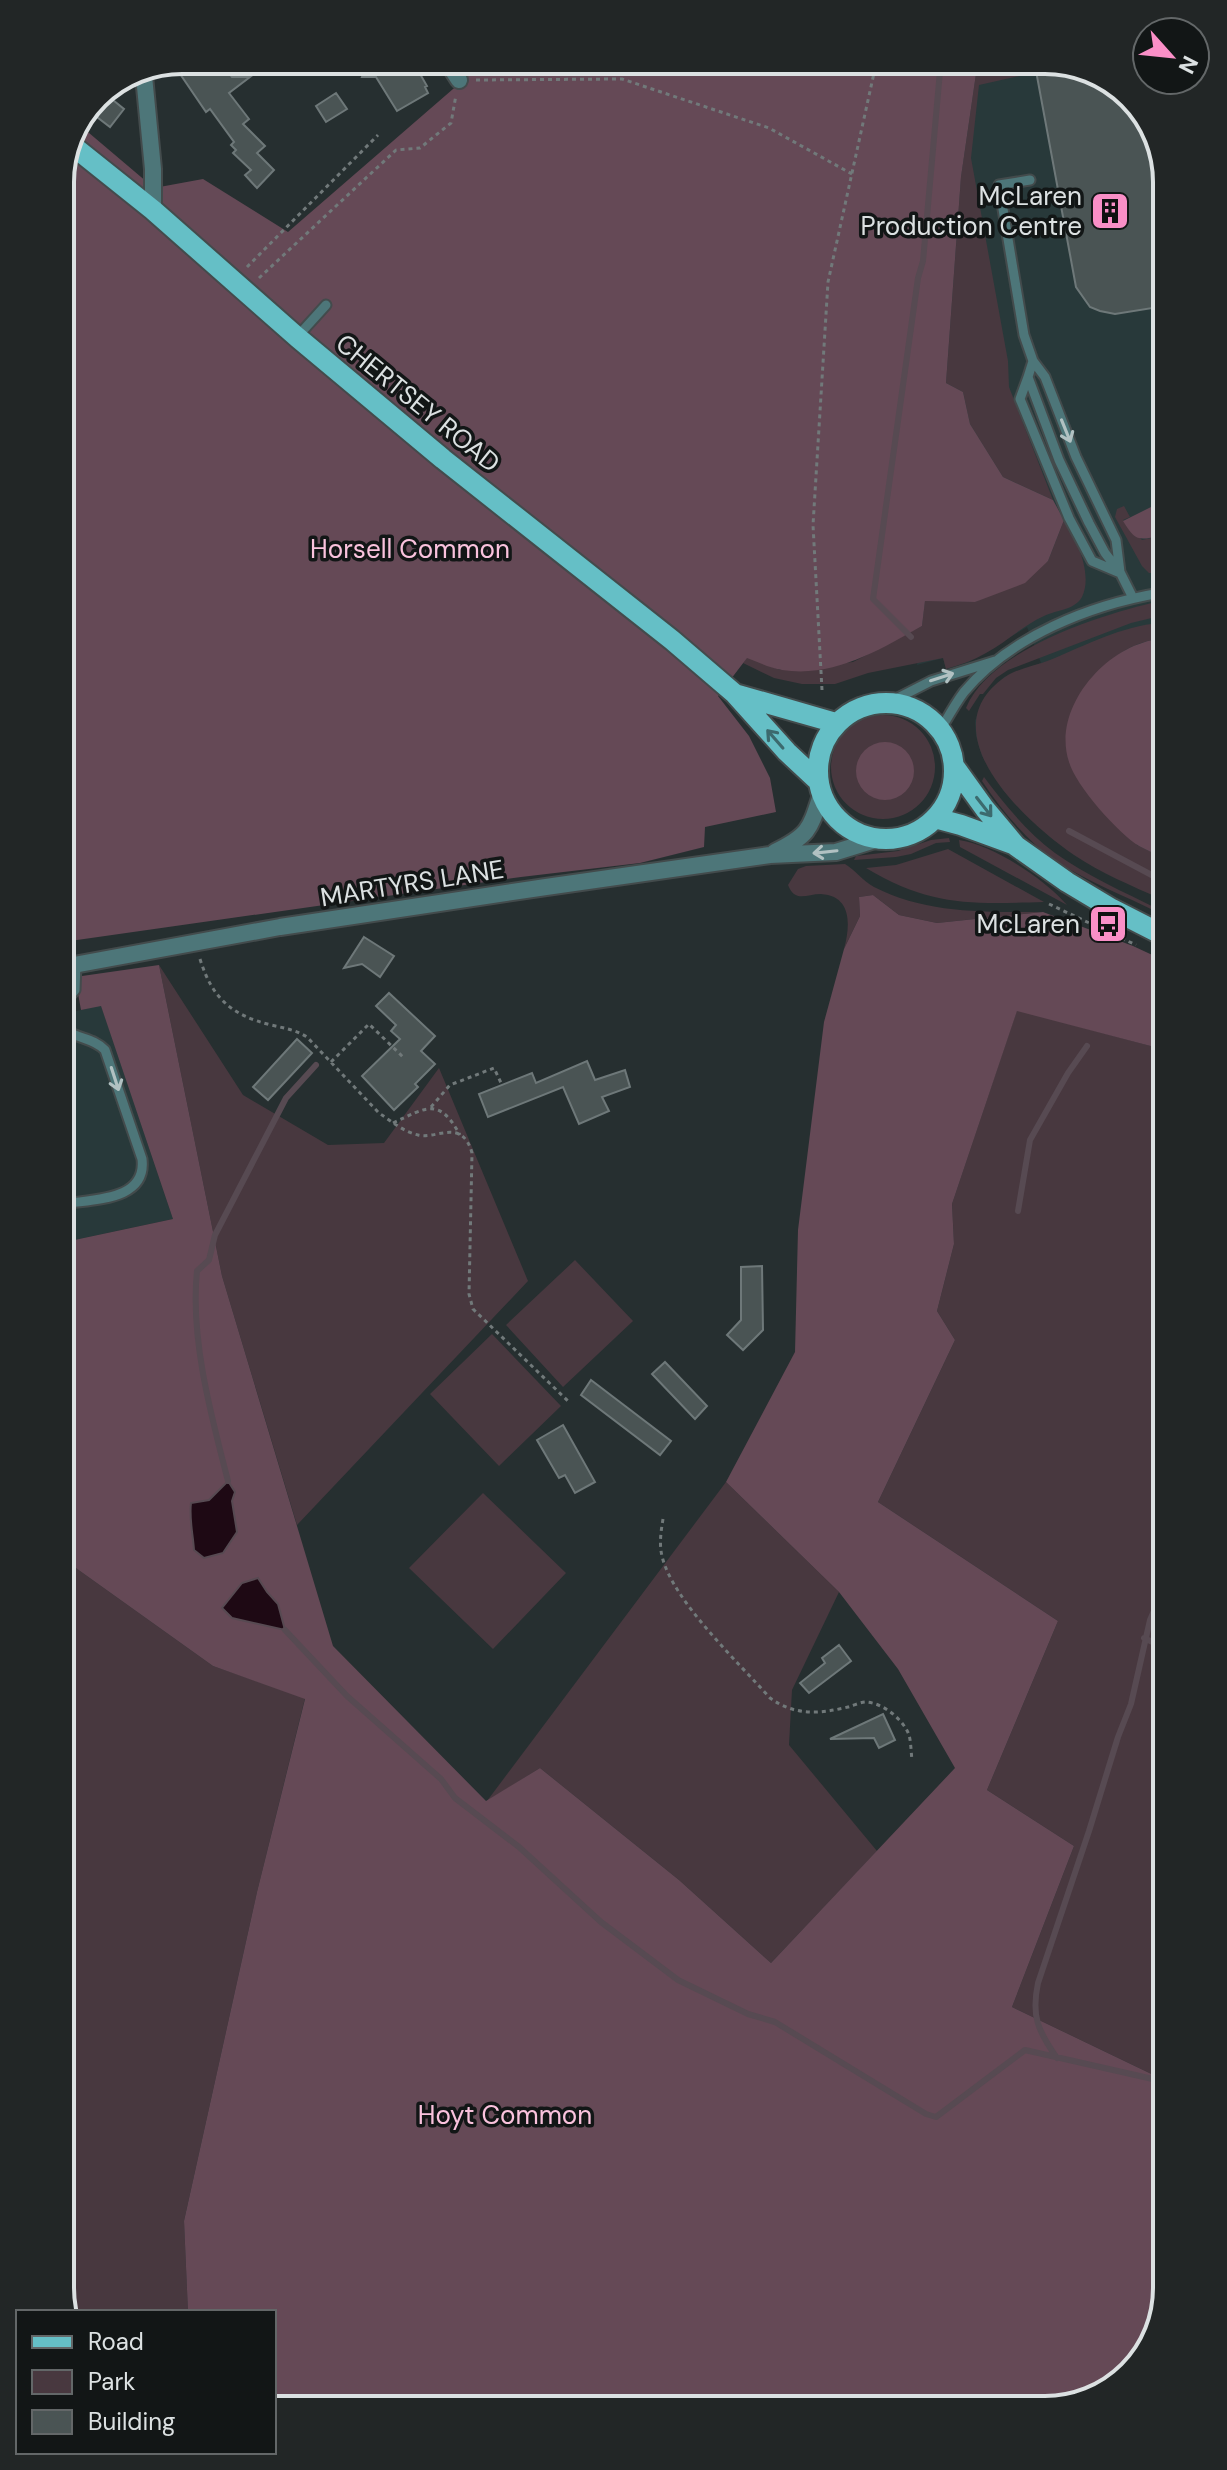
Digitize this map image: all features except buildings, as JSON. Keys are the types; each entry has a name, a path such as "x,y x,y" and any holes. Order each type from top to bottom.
{"main road":[{"name":"CHERTSEY ROAD","path":"79,151 242,279 297,337 443,459 672,640 735,694 820,787"},
{"name":"CHERTSEY ROAD","path":"735,694 836,723"},
{"path":"890,702 908,705 924,713 941,729 952,750 954,766 950,797 935,818 921,830 900,838 878,839 856,832 838,820 825,802 818,767 823,743 836,723 855,709 872,703 890,702"},
{"path":"954,766 1016,846"},
{"path":"935,818 1016,846 1067,882 1153,930"}],"street":[{"path":"455,74 459,80"},
{"path":"144,81 153,169 153,210"},
{"name":"MARTYRS LANE","path":"770,855 803,837 809,830 820,787"},
{"name":"MARTYRS LANE","path":"74,965 194,942 531,889 770,855 836,852 878,839"}],"lane":[{"path":"1030,180 999,185 1023,327 1033,361 1045,377 1076,457 1116,540 1120,572"},
{"path":"297,337 326,305"},
{"path":"1033,361 1020,399 1069,518 1092,561 1120,572"},
{"path":"1028,377 1059,460 1105,553 1120,572 1133,598"},
{"path":"1039,410 1055,403"},
{"path":"890,702 931,681 998,660 1065,622 1104,606 1153,594"},
{"path":"941,729 964,693 998,660"},
{"path":"74,1035 94,1041 105,1050 143,1169 138,1182 122,1194 74,1202"}],"path":[{"path":"822,690 813,525 828,282 874,74"},
{"path":"242,279 396,150 420,148 451,123 459,80 622,79 769,128 852,174"},
{"path":"242,279 378,135"},
{"path":"1049,904 1137,945"},
{"path":"194,942 213,991 225,1003 253,1020 298,1031 307,1037 379,1113 393,1123 422,1137 443,1131 461,1137"},
{"path":"331,1062 369,1024 404,1058"},
{"path":"393,1123 431,1107 450,1085 494,1068 502,1085"},
{"path":"431,1107 445,1113 469,1144 472,1153 469,1294 473,1309 570,1403"},
{"path":"663,1519 661,1555 685,1602 770,1698 780,1706 803,1713 866,1702 883,1708 894,1714 908,1733 912,1760"}],"shaded area":[{"path":"976,74 1052,74 1093,85 1131,116 1145,141 1151,161 1153,895 1076,856 1050,837 1003,790 982,756 975,721 981,705 1004,677 1041,663 1027,627 969,662 946,669 943,658 917,665 925,600 975,602 946,383 961,177"},
{"path":"101,1005 173,1219 74,1240 74,1012"},
{"path":"228,1481 235,1492 232,1501 237,1532 223,1553 204,1558 194,1550 191,1503 209,1500"},
{"path":"258,1578 278,1604 285,1630 232,1618 222,1608 242,1583"}],"green space":[{"path":"976,74 1028,74 979,85 971,158 1008,361 1009,387 1053,500 1003,477 970,424 963,392 946,383 961,177"},
{"name":"Horsell Common","path":"976,74 961,177 946,383 963,392 970,424 1003,477 1053,500 1064,520 1048,561 1025,583 975,602 925,601 922,626 873,653 838,666 820,670 782,670 747,658 718,696 749,736 770,778 776,812 705,827 704,847 640,863 74,940 74,175 85,134 87,131 154,188 203,179 288,232 468,76"},
{"path":"1124,506 1130,517 1123,520 1142,540 1153,538 1153,573 1142,566 1115,517 1117,509"},
{"path":"1153,506 1153,537 1137,538 1123,521"},
{"path":"1064,520 1085,568 1082,597 1075,605 1037,620 972,660 946,669 943,658 868,673 835,684 802,684 774,678 743,663 747,657 780,670 853,662 922,626 925,600 975,602 1048,561"},
{"path":"1153,603 1153,618 1131,623 1008,670 980,694 969,711 966,708 979,687 998,668 1051,637 1109,615"},
{"path":"1153,624 1153,640 1132,647 1109,662 1090,683 1074,708 1137,845 1153,853 1153,895 1084,862 1032,821 992,774 980,748 976,723 984,699 1010,674 1118,632"},
{"path":"1153,641 1153,853 1130,840 1099,808 1073,772 1066,741 1068,721 1088,682 1103,666 1140,644"},
{"path":"883,715 903,719 920,730 931,747 935,767 931,787 920,804 903,815 883,819 863,815 846,804 835,787 831,767 835,747 846,730 863,719"},
{"path":"885,742 905,751 914,771 905,791 885,800 865,791 856,771 865,751"},
{"path":"984,777 1017,818 1055,853 1153,906 1153,910 1081,876 1046,854 1025,835 982,781"},
{"path":"949,838 950,842 936,843 911,854 854,860 856,856 898,851 931,840"},
{"path":"959,840 987,848 1018,865 1067,905 960,847"},
{"path":"948,849 1044,902 952,900 911,890 866,868 896,865"},
{"path":"845,864 874,887 935,907 1043,912 937,923 899,915 873,895 859,897 860,916 844,949 848,922 839,900 821,894 798,896 788,885 798,869 806,866"},
{"name":"Hoyt Common","path":"873,895 899,915 937,923 1043,912 1153,955 1153,1047 1017,1011 952,1204 954,1244 937,1311 955,1340 878,1502 1058,1621 987,1790 1074,1846 1012,2007 1153,2075 1153,2288 1151,2309 1142,2336 1121,2364 1099,2382 1066,2394 1045,2396 276,2396 276,2310 188,2310 184,2221 257,1892 305,1699 213,1666 74,1567 74,1240 173,1219 101,1006 81,1010 75,977 159,965 222,1276 333,1646 486,1801 540,1768 679,1880 771,1963 955,1768 898,1669 839,1592 726,1482 795,1352 798,1230 824,1022 844,949 860,916 859,897"},
{"path":"159,965 243,1095 328,1145 384,1143 439,1068 528,1281 297,1525 222,1276"},
{"path":"1017,1010 1153,1047 1153,2075 1012,2007 1074,1846 987,1790 1058,1621 878,1502 955,1340 937,1311 954,1244 952,1204"},
{"path":"575,1260 633,1321 563,1387 506,1325"},
{"path":"492,1334 561,1406 499,1466 430,1394"},
{"path":"726,1482 839,1592 792,1690 789,1745 877,1851 771,1963 679,1880 540,1768 487,1801"},
{"path":"483,1493 566,1573 493,1649 409,1568"},
{"path":"74,1567 213,1666 305,1698 257,1892 184,2221 188,2310 76,2310"}],"waterway":[{"path":"911,637 873,599 918,278 923,261 940,74"},
{"path":"1069,831 1153,876"},
{"path":"1018,1211 1030,1140 1087,1046"},
{"path":"228,1481 199,1349 197,1271 209,1260 215,1235 286,1098 316,1065"},
{"path":"1057,2058 1038,2023 1035,2005 1038,1983 1131,1704 1153,1613"},
{"path":"285,1630 347,1696 441,1779 455,1798 519,1847 601,1922 678,1980 748,2014 775,2022 926,2114 936,2117 1025,2050 1153,2079"},
{"path":"1144,1638 1153,1642"}],"place":[{"name":"McLaren Production Centre","path":"1110,211"},
{"name":"McLaren","path":"1108,924"}]}
